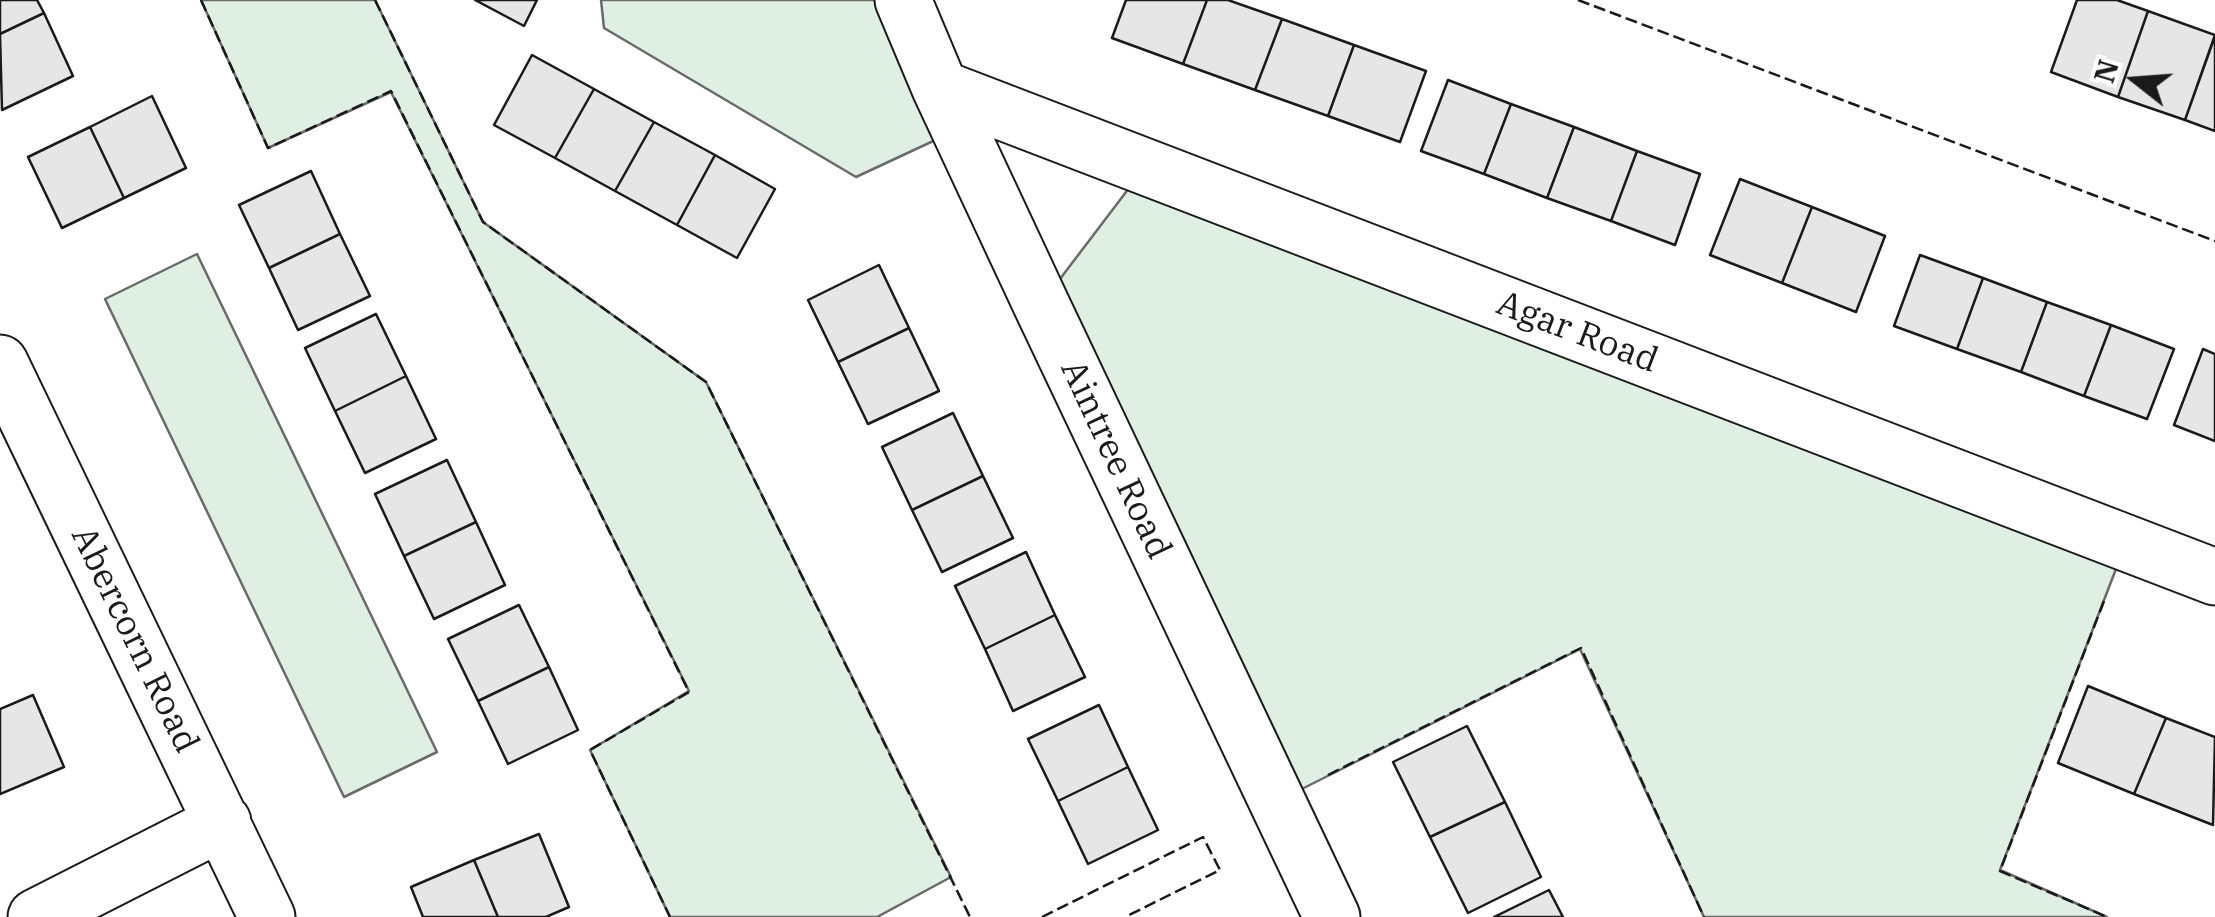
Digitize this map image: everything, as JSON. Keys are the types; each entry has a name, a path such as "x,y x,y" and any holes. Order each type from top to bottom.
{"street":[{"name":"Aintree Road","path":"903,0 940,88 1332,917"},
{"name":"Agar Road","path":"940,88 2215,577"},
{"name":"Abercorn Road","path":"0,363 267,917"},
{"path":"36,917 223,822"}],"green space":[{"path":"201,0 375,0 483,222 706,382 951,877 877,917 670,917 590,750 689,691 391,92 268,148"},
{"path":"601,0 903,0 959,129 856,177 604,28"},
{"path":"1145,167 2126,543 2000,870 2107,917 1704,917 1580,649 1276,802 1041,304"},
{"path":"197,254 437,752 344,797 105,299"}],"building":[{"path":"0,0 37,0 44,13 0,34"},
{"path":"475,0 537,0 524,26"},
{"path":"1126,0 1207,0 1183,64 1112,38"},
{"path":"1207,0 1228,0 1282,19 1255,90 1183,64"},
{"path":"2077,0 2117,0 2148,11 2118,97 2051,72"},
{"path":"2148,11 2215,35 2185,120 2118,97"},
{"path":"44,13 73,76 2,110 0,34"},
{"path":"1282,19 1354,45 1328,116 1255,90"},
{"path":"2215,36 2215,131 2185,120"},
{"path":"1354,45 1426,71 1400,142 1328,116"},
{"path":"532,55 594,89 555,158 494,125"},
{"path":"1448,80 1511,104 1484,174 1421,151"},
{"path":"594,89 654,122 615,191 555,158"},
{"path":"152,96 186,168 124,198 90,127"},
{"path":"1511,104 1574,127 1547,198 1484,174"},
{"path":"654,122 715,155 677,225 615,191"},
{"path":"90,127 124,198 62,228 28,157"},
{"path":"1574,127 1637,151 1611,221 1547,198"},
{"path":"1637,151 1700,174 1675,245 1611,221"},
{"path":"715,155 775,189 737,258 677,225"},
{"path":"311,171 340,234 269,268 239,205"},
{"path":"1740,179 1812,207 1782,283 1710,255"},
{"path":"1812,207 1885,236 1856,312 1782,283"},
{"path":"340,234 370,296 298,330 269,268"},
{"path":"1920,255 1983,278 1957,349 1894,326"},
{"path":"879,265 909,328 838,362 808,300"},
{"path":"1983,278 2047,302 2021,372 1957,349"},
{"path":"2047,302 2111,325 2084,396 2021,372"},
{"path":"376,314 406,376 335,411 305,348"},
{"path":"2111,325 2174,349 2147,419 2084,396"},
{"path":"909,328 939,391 868,424 838,362"},
{"path":"2203,349 2215,354 2215,441 2174,425"},
{"path":"406,376 436,439 365,473 335,411"},
{"path":"953,413 983,476 912,510 882,447"},
{"path":"447,460 476,522 404,556 375,494"},
{"path":"983,476 1013,538 942,572 912,510"},
{"path":"476,522 505,585 434,619 404,556"},
{"path":"1026,552 1055,615 985,649 955,586"},
{"path":"519,605 549,667 478,701 448,639"},
{"path":"1055,615 1085,677 1013,711 985,649"},
{"path":"549,667 578,730 508,764 478,701"},
{"path":"2088,686 2166,718 2134,794 2058,763"},
{"path":"33,695 64,767 0,794 0,709"},
{"path":"1099,705 1128,767 1058,801 1028,739"},
{"path":"2166,718 2215,737 2213,825 2134,794"},
{"path":"1467,726 1505,802 1430,837 1393,762"},
{"path":"1128,767 1158,830 1088,864 1058,801"},
{"path":"1505,802 1541,877 1468,913 1430,837"},
{"path":"539,834 569,907 546,917 498,917 474,860"},
{"path":"474,860 498,917 423,917 411,887"},
{"path":"1549,890 1563,917 1494,917"}],"fence":[{"path":"201,0 268,148 391,91 689,692 590,750 670,917"},
{"path":"375,0 483,222 706,382 970,917"},
{"path":"1578,0 2215,241"},
{"path":"2104,601 2000,871 2107,917"},
{"path":"1328,775 1581,648 1704,917"},
{"path":"1042,917 1203,837 1220,870 1125,917"}]}
